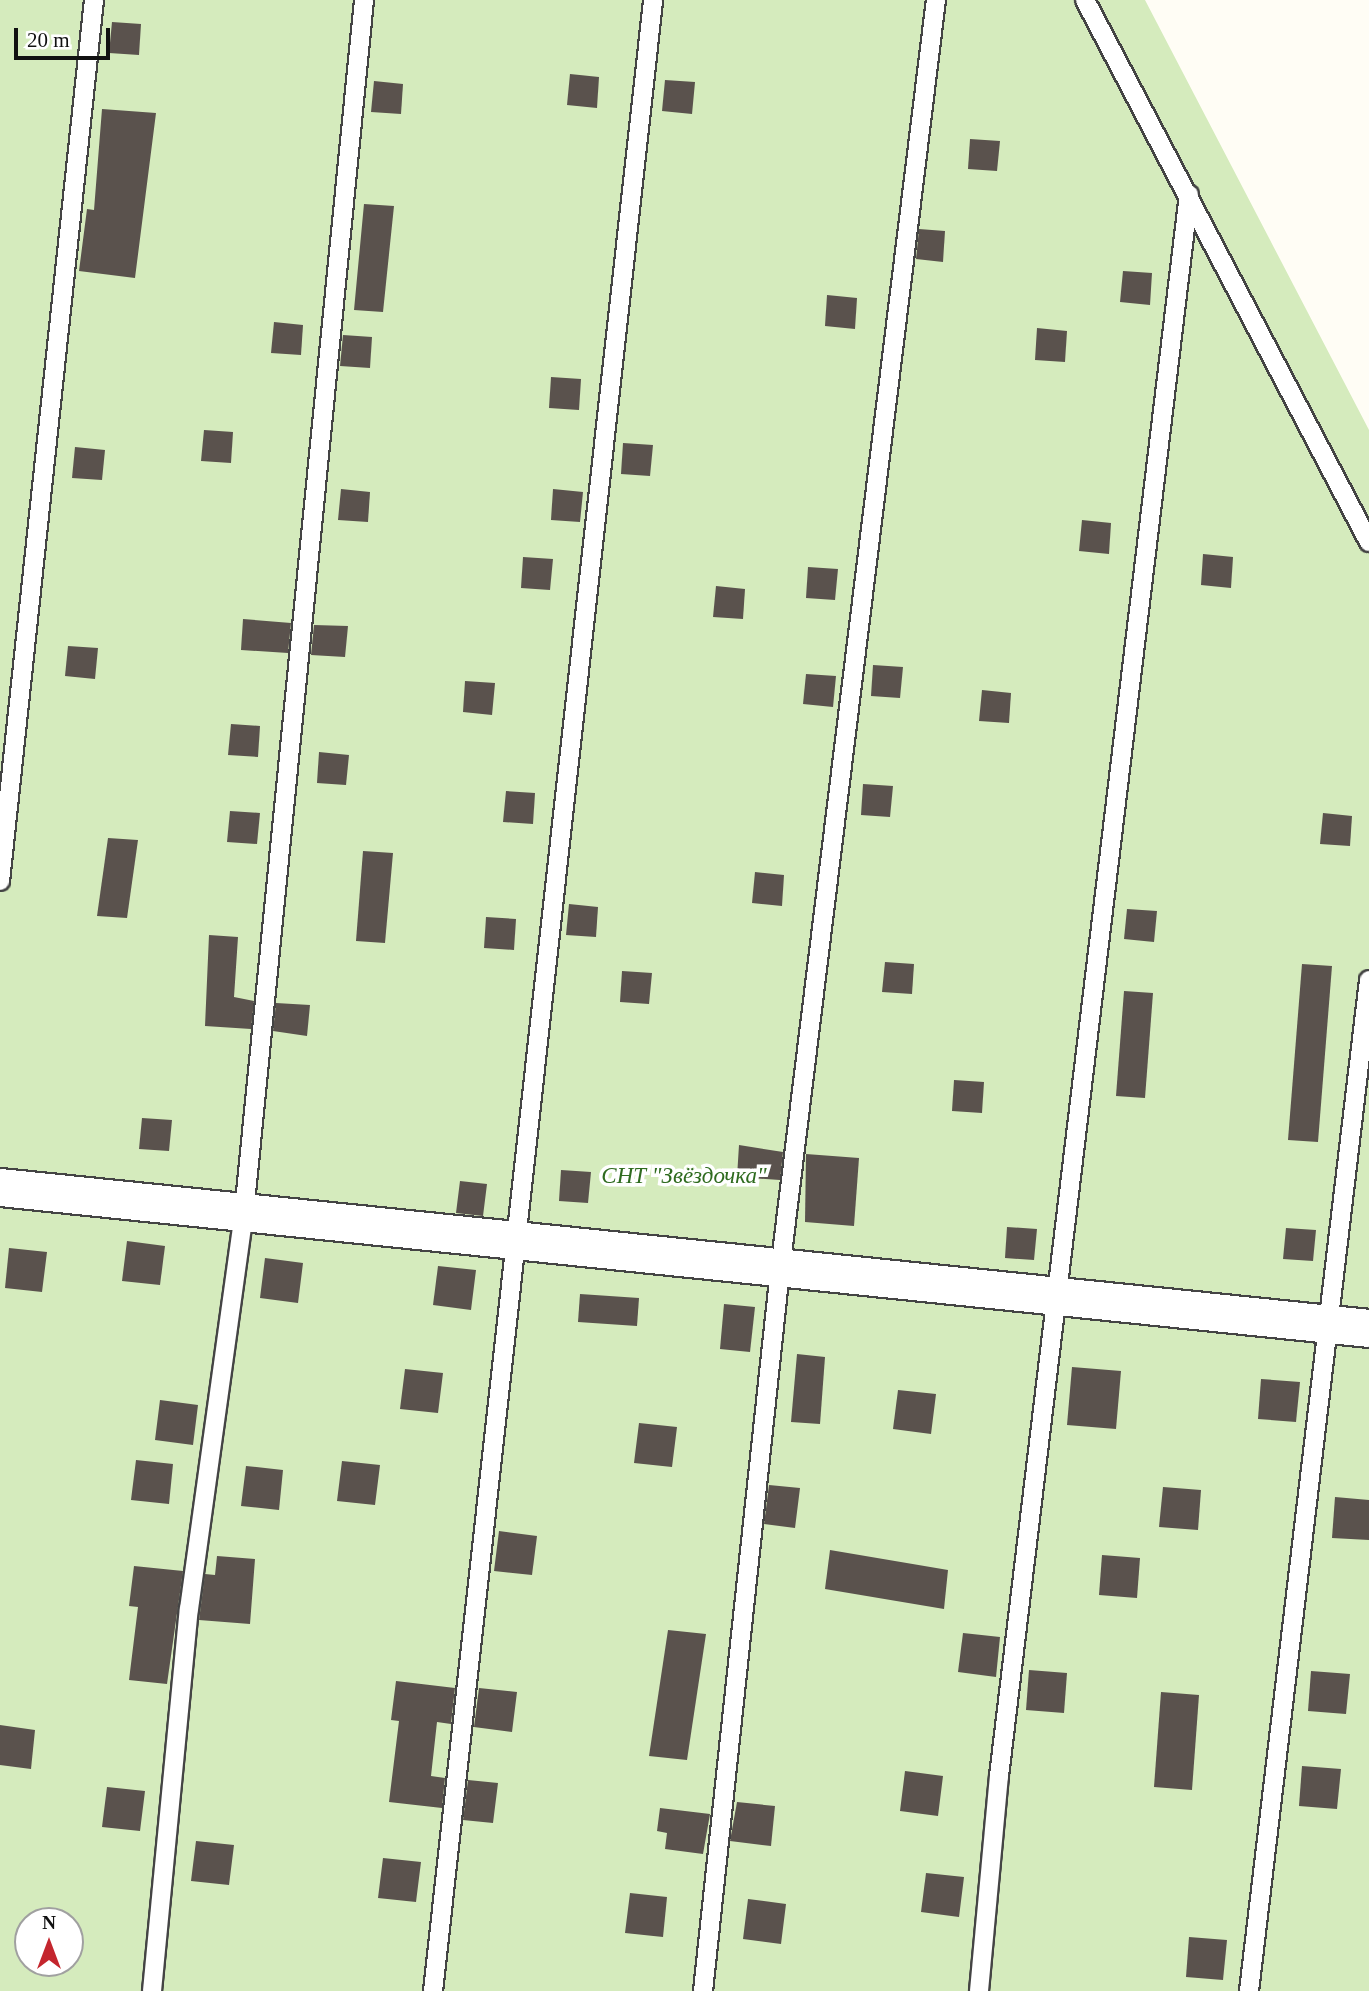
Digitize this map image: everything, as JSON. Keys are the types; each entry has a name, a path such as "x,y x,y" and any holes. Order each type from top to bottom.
{"street":[{"path":"0,1186 780,1270 1369,1328"}],"lane":[{"path":"0,881 94,0"},
{"path":"152,1991 189,1609 244,1213 365,0"},
{"path":"433,1991 511,1241 653,0"},
{"path":"703,1991 780,1270 936,0"},
{"path":"1085,0 1369,542"},
{"path":"979,1991 1056,1297 1189,194"},
{"path":"1249,1991 1332,1324 1369,980"}],"green space":[{"name":"СНТ \"Звёздочка\"","path":"0,0 1145,0 1369,430 1369,1991 0,1991"}],"building":[{"path":"112,22 141,24 139,55 109,53"},
{"path":"570,74 599,77 597,108 567,105"},
{"path":"665,80 695,82 692,114 662,111"},
{"path":"374,81 403,84 401,114 371,112"},
{"path":"102,109 156,113 135,278 79,271 87,209 94,210"},
{"path":"970,139 1000,141 997,171 968,169"},
{"path":"364,204 394,206 383,312 354,310"},
{"path":"919,229 945,231 943,262 916,259"},
{"path":"1123,271 1152,273 1150,305 1120,302"},
{"path":"827,295 857,298 855,329 825,326"},
{"path":"274,322 303,325 301,355 271,353"},
{"path":"1037,328 1067,331 1065,362 1035,360"},
{"path":"343,335 372,337 370,368 340,366"},
{"path":"551,377 581,379 579,410 549,408"},
{"path":"204,430 233,432 231,463 201,461"},
{"path":"623,443 653,445 650,476 621,474"},
{"path":"75,447 105,450 102,480 72,478"},
{"path":"341,489 370,492 368,522 338,520"},
{"path":"553,489 583,492 580,522 551,520"},
{"path":"1082,520 1111,523 1109,554 1079,551"},
{"path":"1203,554 1233,557 1231,588 1201,585"},
{"path":"523,557 553,559 550,590 521,588"},
{"path":"808,567 838,569 835,600 806,598"},
{"path":"716,586 745,589 743,619 713,617"},
{"path":"243,619 291,623 288,653 241,650"},
{"path":"314,625 348,626 345,657 311,655"},
{"path":"68,646 98,648 95,679 65,676"},
{"path":"873,665 903,667 900,698 871,696"},
{"path":"806,674 836,676 833,707 803,704"},
{"path":"465,681 495,683 492,715 463,712"},
{"path":"982,690 1011,693 1009,723 979,721"},
{"path":"231,724 260,726 258,757 228,755"},
{"path":"319,752 349,755 346,785 317,783"},
{"path":"863,784 893,786 890,817 861,815"},
{"path":"506,791 535,793 533,824 503,822"},
{"path":"230,811 260,813 257,844 227,842"},
{"path":"1323,813 1352,816 1350,846 1320,844"},
{"path":"108,838 138,840 127,918 97,916"},
{"path":"363,851 393,853 385,943 356,941"},
{"path":"755,872 784,875 782,906 752,903"},
{"path":"569,904 598,907 596,937 566,935"},
{"path":"1127,909 1157,911 1154,942 1124,939"},
{"path":"486,917 516,919 514,950 484,948"},
{"path":"209,935 238,937 234,997 254,1001 251,1029 205,1026"},
{"path":"885,962 914,964 912,994 882,992"},
{"path":"1302,964 1332,966 1318,1142 1288,1140"},
{"path":"622,971 652,973 649,1004 620,1002"},
{"path":"1124,991 1153,993 1145,1098 1116,1096"},
{"path":"276,1003 310,1005 307,1036 273,1031"},
{"path":"954,1080 984,1082 982,1113 952,1111"},
{"path":"142,1118 172,1120 169,1151 139,1149"},
{"path":"739,1145 783,1152 780,1180 737,1177"},
{"path":"806,1154 859,1158 854,1226 805,1222"},
{"path":"561,1170 591,1172 588,1203 559,1201"},
{"path":"460,1181 487,1184 483,1216 456,1213"},
{"path":"1007,1227 1037,1229 1034,1260 1005,1258"},
{"path":"1286,1228 1316,1230 1313,1261 1283,1259"},
{"path":"127,1241 165,1246 160,1285 122,1281"},
{"path":"9,1248 47,1252 42,1292 5,1288"},
{"path":"265,1258 303,1263 298,1303 260,1298"},
{"path":"438,1266 476,1270 471,1310 433,1305"},
{"path":"580,1294 639,1298 637,1326 578,1322"},
{"path":"724,1304 755,1307 750,1352 720,1349"},
{"path":"797,1354 825,1357 820,1424 791,1422"},
{"path":"1072,1367 1121,1371 1116,1429 1067,1425"},
{"path":"405,1369 443,1373 438,1413 400,1409"},
{"path":"1261,1379 1300,1382 1296,1422 1258,1419"},
{"path":"898,1390 936,1394 931,1434 893,1429"},
{"path":"160,1400 198,1405 193,1445 155,1440"},
{"path":"639,1423 677,1427 672,1467 634,1463"},
{"path":"136,1460 173,1464 169,1504 131,1500"},
{"path":"342,1461 380,1465 375,1505 337,1501"},
{"path":"246,1466 283,1470 279,1510 241,1506"},
{"path":"769,1485 800,1488 795,1528 764,1524"},
{"path":"1163,1487 1201,1490 1198,1530 1159,1527"},
{"path":"1335,1497 1369,1500 1369,1540 1332,1538"},
{"path":"499,1531 537,1536 532,1575 494,1571"},
{"path":"830,1550 948,1570 944,1609 825,1589"},
{"path":"1102,1555 1140,1558 1137,1598 1099,1595"},
{"path":"217,1556 255,1559 250,1624 199,1620 205,1574 215,1575"},
{"path":"134,1566 183,1571 167,1684 129,1680 138,1607 129,1606"},
{"path":"668,1630 706,1634 687,1760 649,1756"},
{"path":"963,1633 1000,1637 996,1677 958,1672"},
{"path":"1029,1670 1067,1673 1064,1713 1026,1710"},
{"path":"1311,1671 1350,1674 1346,1714 1308,1711"},
{"path":"396,1681 455,1688 451,1724 437,1722 431,1776 445,1778 442,1808 389,1802 399,1721 391,1720"},
{"path":"479,1688 517,1692 512,1732 474,1727"},
{"path":"1161,1692 1199,1695 1192,1790 1154,1787"},
{"path":"0,1725 35,1730 31,1769 0,1765"},
{"path":"1302,1766 1341,1769 1337,1809 1299,1806"},
{"path":"905,1771 943,1776 938,1816 900,1811"},
{"path":"468,1780 498,1783 493,1823 463,1820"},
{"path":"107,1787 145,1791 140,1831 102,1827"},
{"path":"737,1802 775,1806 771,1846 730,1841"},
{"path":"660,1808 710,1814 703,1854 665,1849 667,1833 657,1831"},
{"path":"196,1841 234,1845 229,1885 191,1881"},
{"path":"383,1858 421,1862 416,1902 378,1898"},
{"path":"926,1873 964,1877 959,1917 921,1912"},
{"path":"630,1893 667,1897 663,1937 625,1933"},
{"path":"748,1899 786,1904 781,1944 743,1939"},
{"path":"1189,1937 1227,1940 1223,1980 1186,1977"}]}
